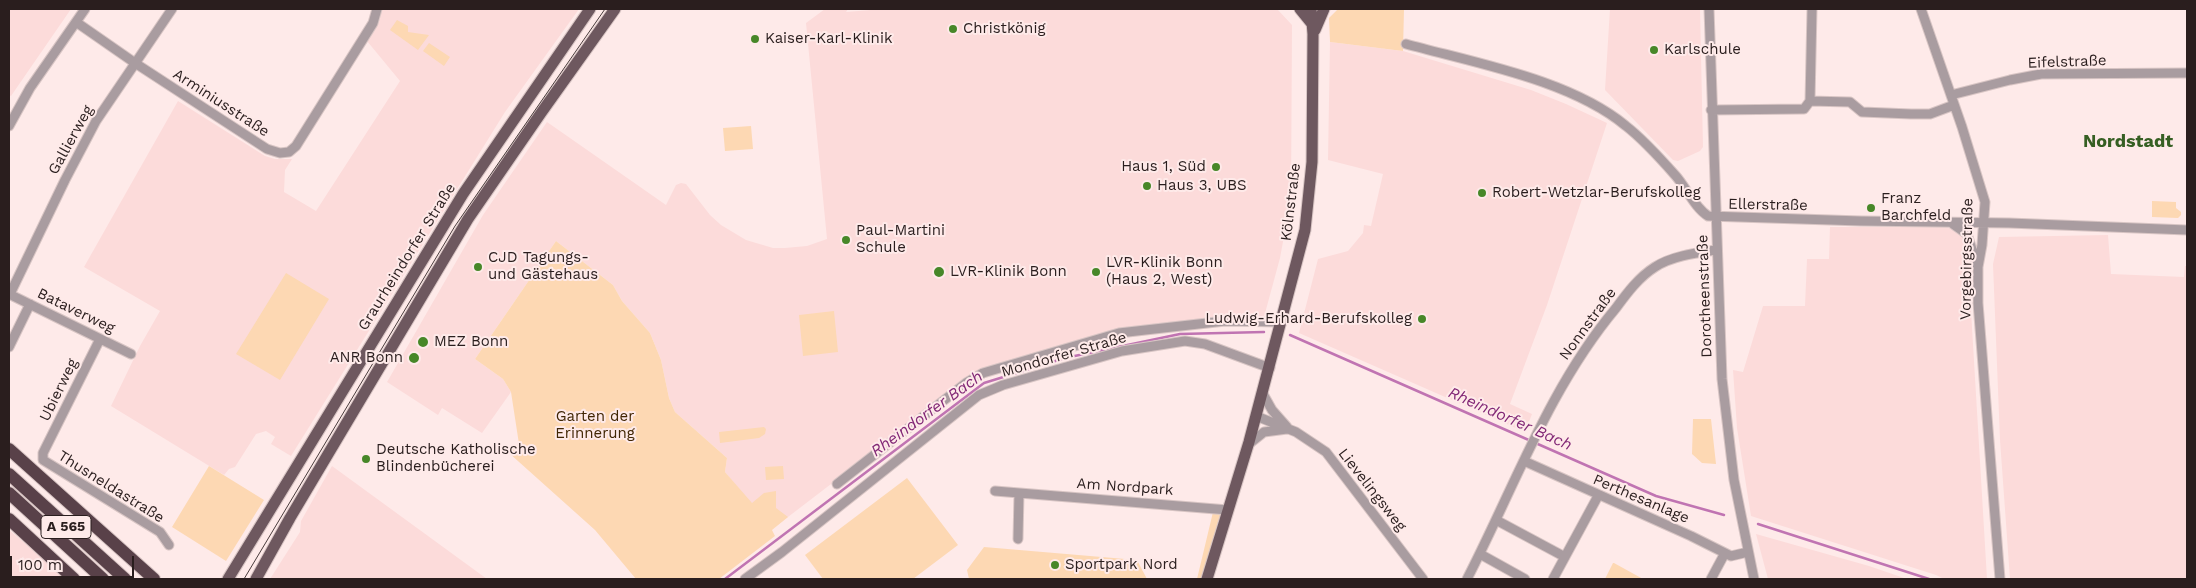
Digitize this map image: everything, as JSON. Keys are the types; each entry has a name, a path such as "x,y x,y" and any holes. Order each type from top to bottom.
{"highway":[{"path":"9,449 154,579"},
{"name":"A 565","path":"9,474 126,579"},
{"name":"A 565","path":"9,493 103,579"},
{"path":"9,519 72,578"}],"main road":[{"name":"Graurheindorfer Straße","path":"228,579 463,194 590,9"},
{"path":"256,579 290,518 468,219 615,9"},
{"path":"1300,9 1313,30"},
{"name":"Kölnstraße","path":"1206,579 1249,444 1298,260 1308,204 1312,162 1312,9"},
{"path":"1313,30 1324,9"}],"street":[{"path":"9,126 12,112 85,9"},
{"name":"Gallierweg","path":"10,294 96,121 172,9"},
{"name":"Arminiusstraße","path":"76,22 135,64 267,149 280,153 289,152 296,146 373,23 377,9"},
{"name":"Dorotheenstraße","path":"1709,9 1716,250 1724,405 1734,480 1754,579"},
{"path":"1712,110 1804,109 1810,102 1812,9"},
{"name":"Vorgebirgsstraße","path":"1921,9 1985,202 1982,245 1978,267 1978,303 2000,579"},
{"name":"Ellerstraße","path":"1406,44 1535,80 1583,98 1602,108 1626,126 1652,150 1675,175 1704,214 1716,218 1983,224 2009,222 2187,230"},
{"name":"Eifelstraße","path":"1950,95 2042,74 2187,73"},
{"path":"1810,102 1850,102 1862,112 1912,114 1930,114 1954,105"},
{"path":"1951,223 1967,234 1978,267"},
{"name":"Nonnstraße","path":"1467,579 1538,433 1587,344 1642,277 1665,261 1716,250"},
{"name":"Bataverweg","path":"10,294 131,354"},
{"path":"9,347 30,304"},
{"path":"837,484 966,383 983,373 1119,333 1225,321 1282,322"},
{"name":"Ubierweg","path":"43,453 100,339"},
{"name":"Mondorfer Straße","path":"745,579 979,395 1003,385 1122,351 1185,341 1205,344 1270,368"},
{"path":"1263,394 1272,410 1289,429"},
{"name":"Lievelingsweg","path":"1256,416 1289,429 1326,452 1423,579"},
{"path":"1249,444 1264,432 1289,429"},
{"name":"Thusneldastraße","path":"43,453 42,460 160,532 169,544"},
{"name":"Perthesanlage","path":"1524,462 1691,536 1725,554"},
{"name":"Am Nordpark","path":"994,491 1228,510"},
{"path":"1018,539 1019,493"},
{"path":"1553,579 1598,496"},
{"path":"1496,520 1565,557"},
{"path":"1711,579 1725,554 1731,556 1748,552"},
{"path":"1480,554 1525,579"}],"shaded area":[{"path":"9,9 71,9 11,96 9,95"},
{"path":"382,9 579,9 505,112 291,456 271,444 275,437 266,431 256,434 235,467 229,469 224,475 111,406 140,346 160,311 84,267 178,101 265,156 275,159 292,159 285,170 284,192 316,211 400,81 367,41 379,22"},
{"name":"LVR-Klinik Bonn","path":"825,9 848,9 846,12 883,9 1278,10 1292,25 1291,198 1280,258 1264,317 1203,319 1147,325 1057,346 984,370 959,386 771,530 725,472 727,458 675,412 669,398 661,360 650,333 622,301 613,285 556,241 475,359 503,379 511,392 482,433 442,408 438,415 387,382 483,215 547,122 666,205 676,185 686,184 710,215 721,225 746,240 773,248 785,248 807,246 827,239 806,23"},
{"name":"Karlschule","path":"1610,9 1700,9 1703,147 1700,151 1678,161 1673,160 1605,90"},
{"name":"Robert-Wetzlar-Berufskolleg","path":"1330,42 1403,51 1531,90 1607,123 1547,305 1510,404 1532,414 1525,432 1299,333 1318,259 1348,251 1363,233 1364,225 1371,226 1383,174 1328,160"},
{"path":"1830,227 1966,227 1987,579 1944,579 1751,516 1737,428 1733,370 1743,372 1763,306 1805,306 1807,259 1829,259"},
{"path":"2108,235 2111,274 2184,277 2185,266 2187,266 2187,579 2010,579 2000,440 1993,264 1999,237"},
{"path":"332,466 487,579 270,579 300,532 301,521"},
{"path":"9,530 49,563 64,579 9,579"},
{"path":"1756,534 1869,566 1907,579 1768,579"}],"green space":[{"path":"1338,9 1404,9 1403,51 1330,42 1329,18"},
{"path":"397,20 408,26 408,32 429,35 418,50 390,30"},
{"path":"429,43 450,57 444,66 423,51"},
{"path":"751,126 753,149 725,151 723,128"},
{"path":"2152,201 2176,202 2176,208 2181,212 2181,215 2178,218 2152,217"},
{"name":"Garten der Erinnerung","path":"556,241 613,285 622,301 650,333 661,360 669,398 675,412 727,458 725,472 752,503 764,493 776,491 776,508 788,517 772,530 775,536 719,579 636,579 595,530 509,453 519,444 511,392 503,379 475,359"},
{"path":"286,273 329,299 280,380 236,354"},
{"path":"834,311 838,352 803,356 799,315"},
{"path":"1693,419 1711,419 1716,464 1702,463 1692,454"},
{"path":"764,427 766,429 765,434 759,438 720,443 719,432"},
{"path":"209,466 264,500 226,561 172,527"},
{"path":"783,466 784,479 766,480 765,467"},
{"path":"907,478 958,545 913,579 823,579 805,555"},
{"path":"1213,512 1219,513 1221,518 1202,579 1197,579"},
{"name":"Sportpark Nord","path":"984,547 1137,560 1147,579 969,579 967,570"},
{"path":"1614,563 1643,579 1605,579"}],"waterway":[{"name":"Rheindorfer Bach","path":"725,579 984,383 1065,358 1180,334 1264,332"},
{"name":"Rheindorfer Bach","path":"1290,335 1656,496 1724,515"},
{"name":"Rheindorfer Bach","path":"1758,524 1929,579"}],"tram line":[{"path":"244,579 455,226 605,9"}],"place":[{"name":"Christkönig","path":"953,29"},
{"name":"Kaiser-Karl-Klinik","path":"755,39"},
{"name":"Karlschule","path":"1654,50"},
{"name":"Haus 1, Süd","path":"1216,167"},
{"name":"Haus 3, UBS","path":"1147,186"},
{"name":"Robert-Wetzlar-Berufskolleg","path":"1482,193"},
{"name":"Franz Barchfeld","path":"1871,208"},
{"name":"Paul-Martini Schule","path":"846,240"},
{"name":"CJD Tagungs- und Gästehaus","path":"478,267"},
{"name":"LVR-Klinik Bonn","path":"939,272"},
{"name":"LVR-Klinik Bonn (Haus 2, West)","path":"1096,272"},
{"name":"Ludwig-Erhard-Berufskolleg","path":"1422,319"},
{"name":"MEZ Bonn","path":"423,342"},
{"name":"ANR Bonn","path":"414,358"},
{"name":"Deutsche Katholische Blindenbücherei","path":"366,459"},
{"name":"Sportpark Nord","path":"1055,565"}],"district":[{"name":"Nordstadt","path":"2128,142"}]}
